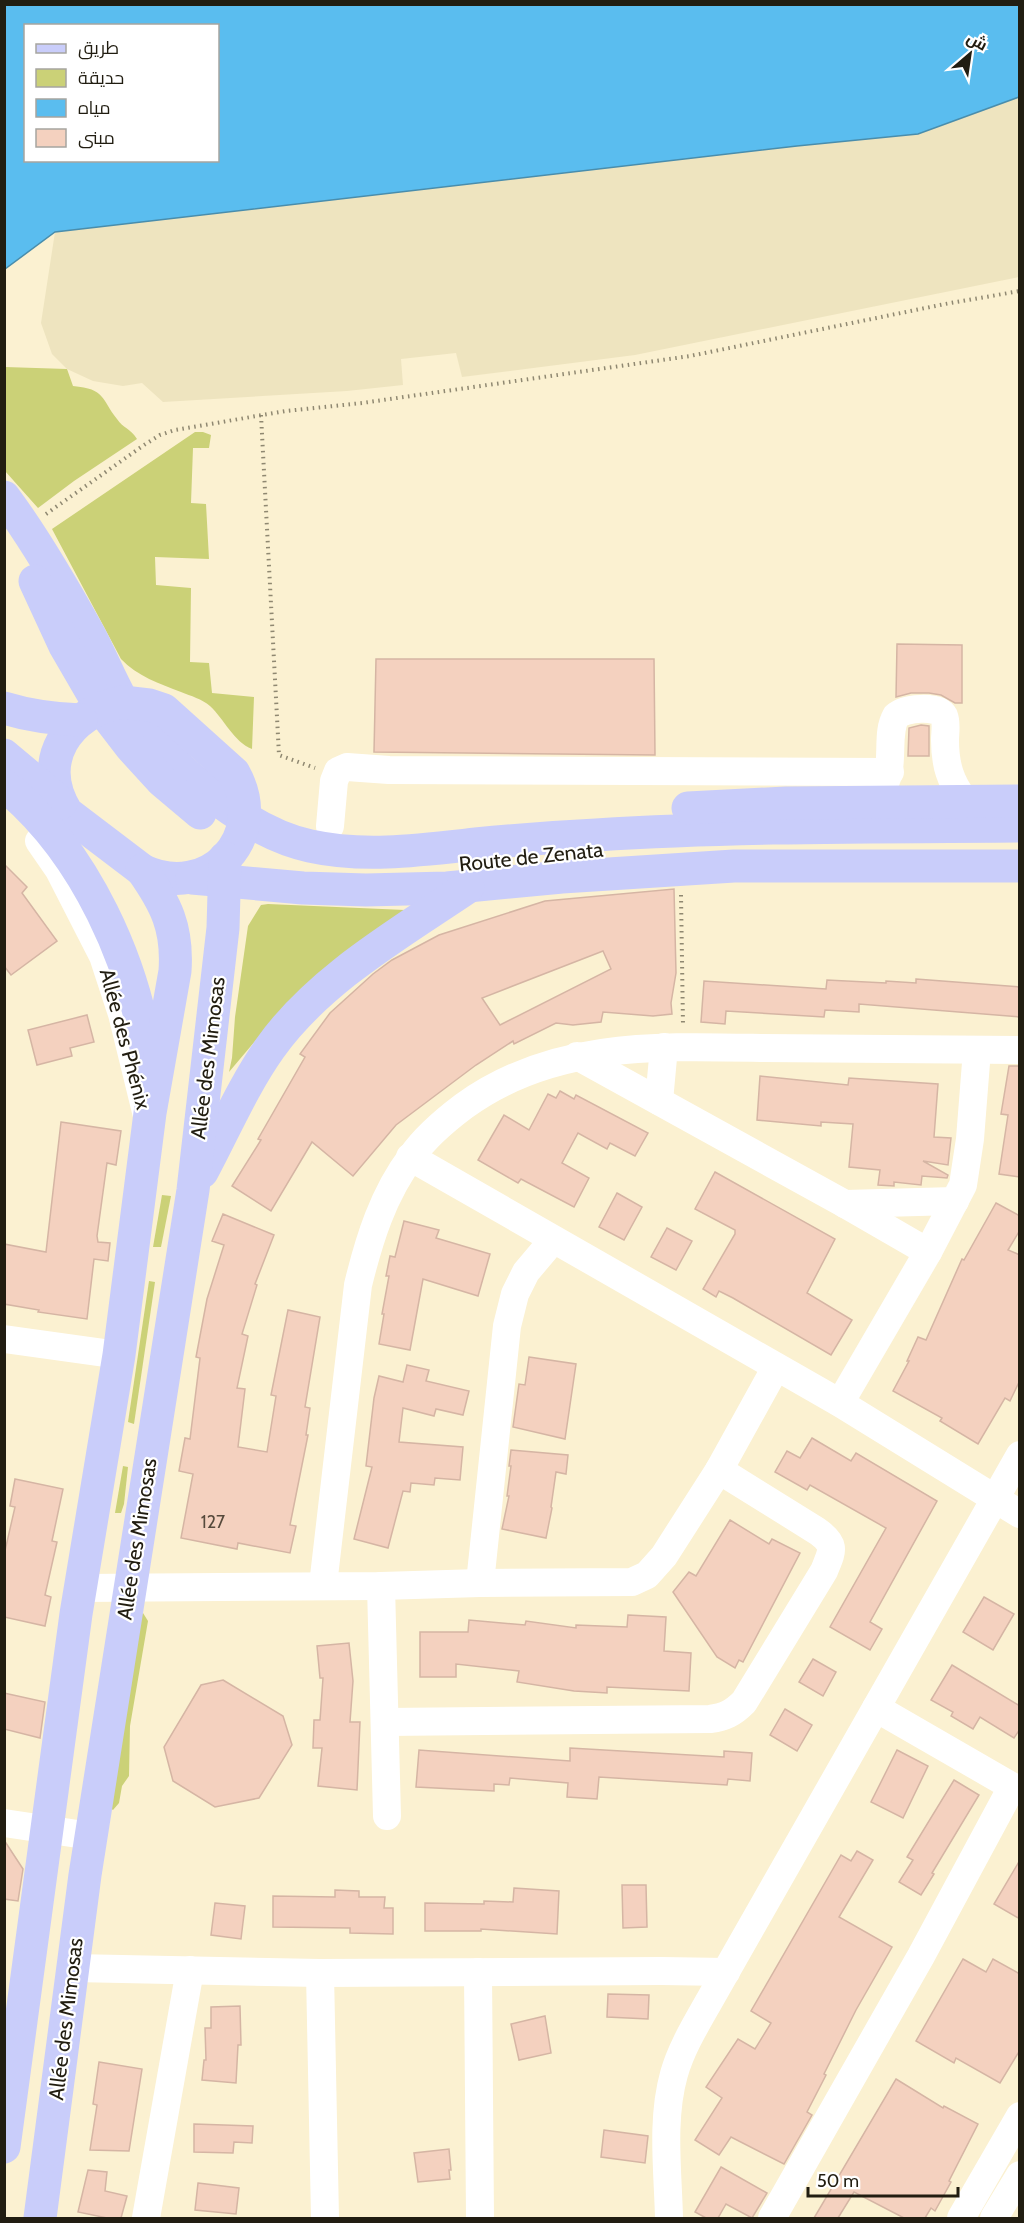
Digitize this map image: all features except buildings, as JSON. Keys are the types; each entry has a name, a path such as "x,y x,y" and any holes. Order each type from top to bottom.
{"main road":[{"path":"4,497 34,536 89,634 102,710"},
{"path":"4,535 39,587 65,646 102,710"},
{"path":"4,708 40,717 149,705 164,710 234,773 244,796 236,841"},
{"path":"102,710 64,737 55,759 54,782 67,813 142,870"},
{"name":"Route de Zenata","path":"102,710 162,782 236,841 357,890 417,889 734,866 1020,866"},
{"path":"4,755 61,803"},
{"path":"4,784 23,800 44,823 77,868 122,955 135,994 146,1040 150,1111"},
{"name":"Route de Zenata","path":"142,870 166,879 192,878 236,841 280,817 330,826 412,832 565,815 786,803 1020,801"},
{"name":"Route de Zenata","path":"236,841 377,852 525,839 696,829 1020,826"},
{"name":"Route de Zenata","path":"236,841 281,854 377,870 429,868 607,849 741,842 1020,840"},
{"name":"Allée des Mimosas","path":"40,2218 91,1836 193,1190 223,928 236,841"},
{"name":"Allée des Mimosas","path":"4,2147 80,1588 119,1355 150,1111 175,971 176,954 171,921 166,907 142,870"},
{"path":"193,1190 258,1067 271,1046 300,1012 323,991 389,940 470,885"}],"street":[{"path":"870,802 883,788 890,772 892,724 896,716 906,710 939,711 945,719 945,753 949,774 965,801"},
{"path":"330,826 334,782 338,771 347,767 389,770 890,772"},
{"name":"Allée des Phénix","path":"4,804 42,845 58,870 103,956 150,1111"},
{"path":"659,1101 674,1047"},
{"path":"323,1585 358,1285 368,1245 383,1205 410,1157 447,1119 478,1096 515,1076 577,1056 674,1047 1020,1050"},
{"path":"840,1403 928,1252 963,1185 967,1164 977,1050"},
{"path":"577,1056 928,1252"},
{"path":"410,1157 840,1403 1020,1514"},
{"path":"845,1204 955,1201"},
{"path":"480,1582 507,1326 514,1294 526,1272 553,1240"},
{"path":"4,1339 119,1355"},
{"path":"80,1588 381,1586 640,1579 647,1575 664,1556 719,1470 776,1367"},
{"path":"669,2218 670,2096 674,2075 690,2035 1020,1455"},
{"path":"386,1722 710,1719 735,1711 744,1702 824,1571 831,1555 832,1545 817,1531 719,1470"},
{"path":"381,1586 387,1816"},
{"path":"772,2218 1016,1789 876,1708"},
{"path":"4,1823 91,1836"},
{"path":"73,1968 320,1973 726,1972"},
{"path":"146,2218 190,1970"},
{"path":"478,1972 480,2218"},
{"path":"320,1973 326,2218"},
{"path":"961,2218 1020,2116"},
{"path":"994,2218 1020,2175"}],"path":[{"path":"57,506 160,435 175,430 690,356 1020,291"},
{"path":"261,416 279,755 315,768 314,779"},
{"path":"674,1047 681,870"}],"green space":[{"path":"5,367 67,369 73,386 97,392 119,422 137,439 38,508 5,471"},
{"path":"195,432 211,435 209,448 193,448 191,503 206,504 209,559 155,557 156,585 191,588 190,662 209,663 212,693 254,697 252,749 240,741 207,704 149,679 121,659 52,529"},
{"path":"261,905 405,910 262,1033 229,1072 248,926"},
{"path":"162,1195 171,1196 161,1247 153,1247"},
{"path":"149,1281 155,1282 134,1424 128,1422"},
{"path":"123,1466 128,1467 124,1504 121,1513 115,1513"},
{"path":"143,1613 148,1621 130,1726 129,1776 122,1786 119,1803 113,1810 109,1807 131,1618"}],"sand":[{"path":"1019,97 1019,277 635,355 462,377 456,353 401,359 403,385 347,391 163,402 142,383 123,386 93,381 67,369 52,354 41,323 55,232 918,134"}],"water":[{"path":"5,4 1019,5 1019,97 918,134 55,232 5,269"}]}
